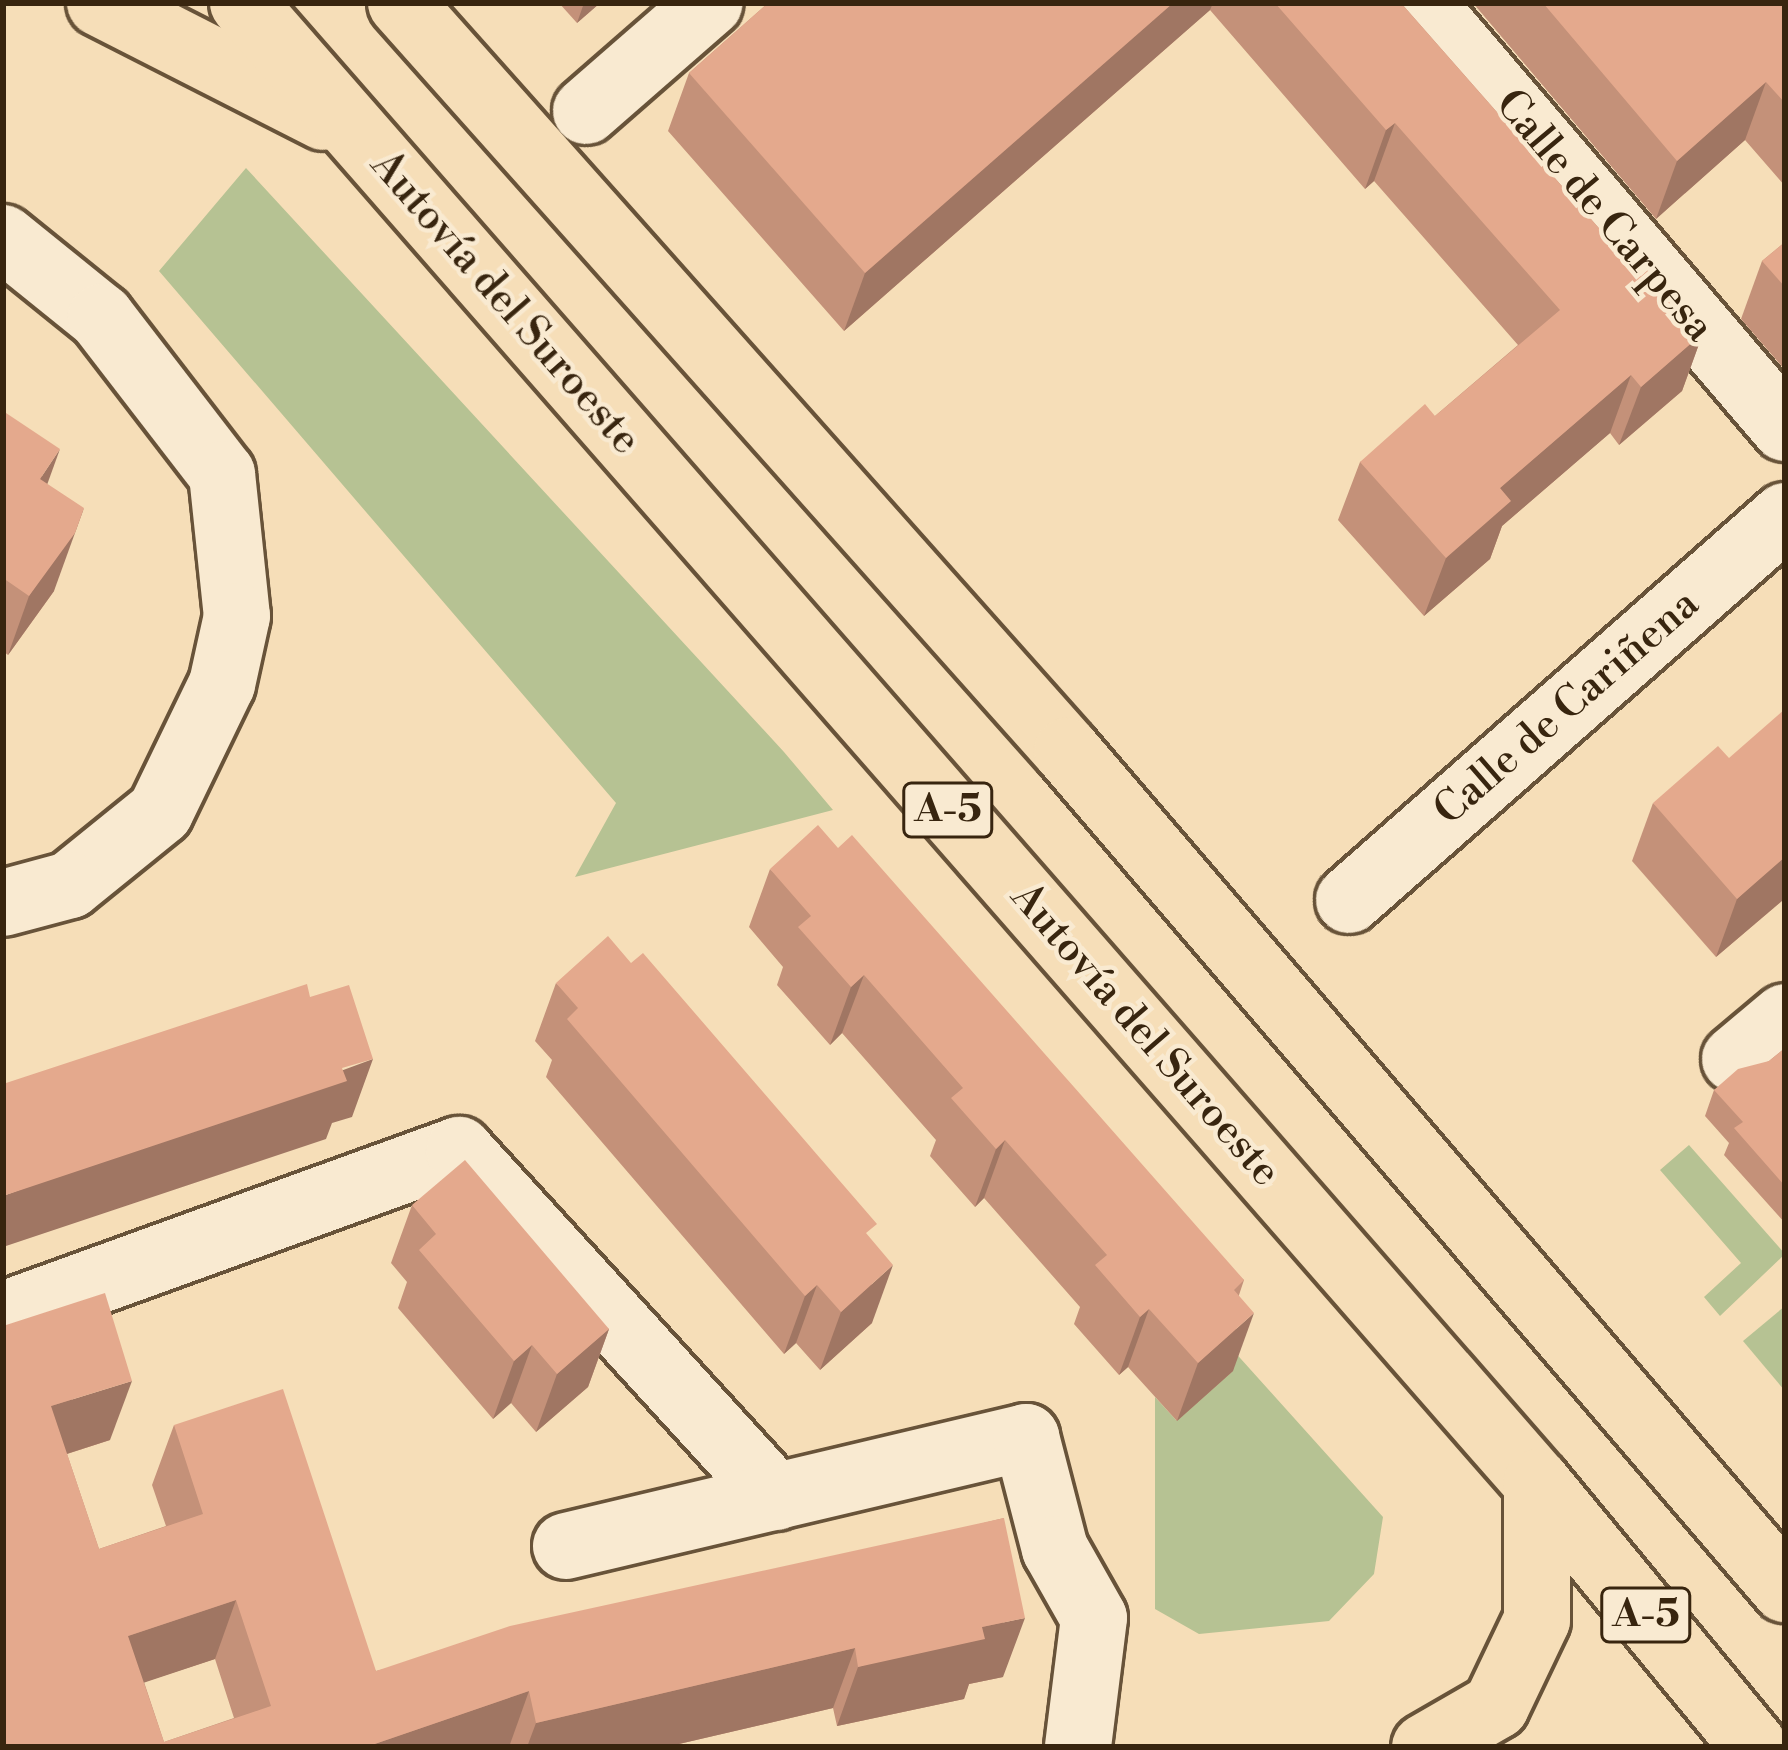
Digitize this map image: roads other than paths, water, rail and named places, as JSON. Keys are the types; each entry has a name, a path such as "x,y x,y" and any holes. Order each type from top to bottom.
{"highway":[{"path":"100,3 359,136"},
{"name":"Autovía del Suroeste","path":"243,3 1538,1483 1755,1747"},
{"path":"401,3 1066,751 1785,1589"},
{"path":"1425,1747 1496,1706 1537,1621 1538,1483"}],"street":[{"path":"586,111 710,3"},
{"name":"Calle de Carpesa","path":"1422,3 1785,428"},
{"path":"3,238 101,316 222,474 237,616 223,684 160,812 70,885 3,903"},
{"name":"Calle de Cariñena","path":"1349,900 1785,516"},
{"path":"1735,1059 1785,1017"},
{"path":"3,1315 459,1150 776,1497"},
{"path":"566,1546 1026,1438 1055,1550 1094,1618 1078,1747"}]}
